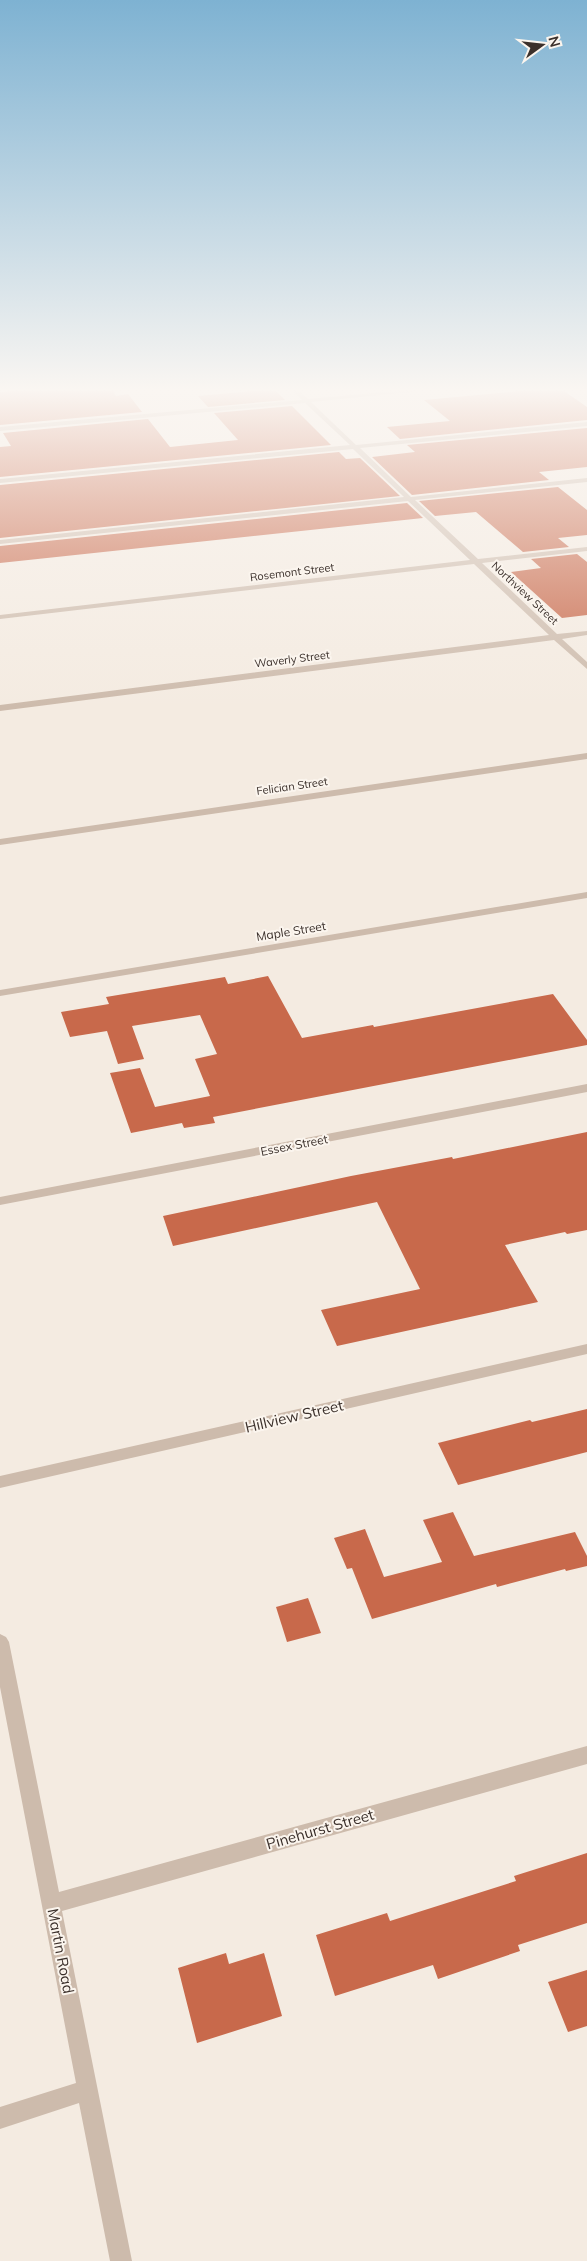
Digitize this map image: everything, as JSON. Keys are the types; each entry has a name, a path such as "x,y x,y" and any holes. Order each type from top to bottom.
{"street":[{"name":"Northview Street","path":"407,497 587,667"},
{"path":"0,542 433,497"},
{"name":"Rosemont Street","path":"0,617 587,549"},
{"name":"Waverly Street","path":"0,708 587,633"},
{"name":"Felician Street","path":"0,842 587,756"},
{"name":"Maple Street","path":"0,993 587,895"},
{"name":"Essex Street","path":"0,1201 587,1088"},
{"name":"Hillview Street","path":"0,1482 587,1349"},
{"name":"Martin Road","path":"0,1642 122,2261"},
{"name":"Pinehurst Street","path":"52,1904 587,1755"},
{"path":"0,2118 88,2090"}],"building":[{"path":"0,497 395,497 0,538"},
{"path":"464,497 570,497 587,510 587,535 558,538 569,547 523,552 476,512 435,516 419,501"},
{"path":"407,503 423,518 0,563 0,546"},
{"path":"577,554 587,562 587,615 562,618 511,572 541,568 531,559"},
{"path":"268,976 302,1038 373,1025 374,1027 553,994 587,1040 587,1045 213,1117 215,1123 184,1128 182,1123 131,1133 110,1073 140,1068 155,1107 210,1096 195,1059 217,1054 200,1015 132,1026 144,1059 118,1064 107,1031 70,1037 61,1012 109,1004 106,997 225,977 228,984"},
{"path":"587,1132 587,1230 567,1234 565,1232 505,1245 538,1302 337,1346 321,1310 420,1289 377,1202 173,1246 163,1216 351,1176 452,1157 453,1159"},
{"path":"587,1409 587,1452 458,1485 438,1443 530,1420 532,1422"},
{"path":"453,1512 474,1556 575,1532 587,1556 587,1566 566,1571 565,1569 497,1587 496,1584 372,1619 352,1568 347,1569 334,1538 365,1529 384,1577 442,1562 423,1520"},
{"path":"308,1598 321,1633 287,1642 276,1607"},
{"path":"587,1853 587,1923 518,1945 520,1951 438,1979 433,1965 335,1996 316,1935 387,1913 390,1921 516,1881 514,1876"},
{"path":"226,1953 229,1964 264,1953 282,2016 197,2043 178,1968"},
{"path":"587,1970 587,2026 568,2032 548,1982"}]}
